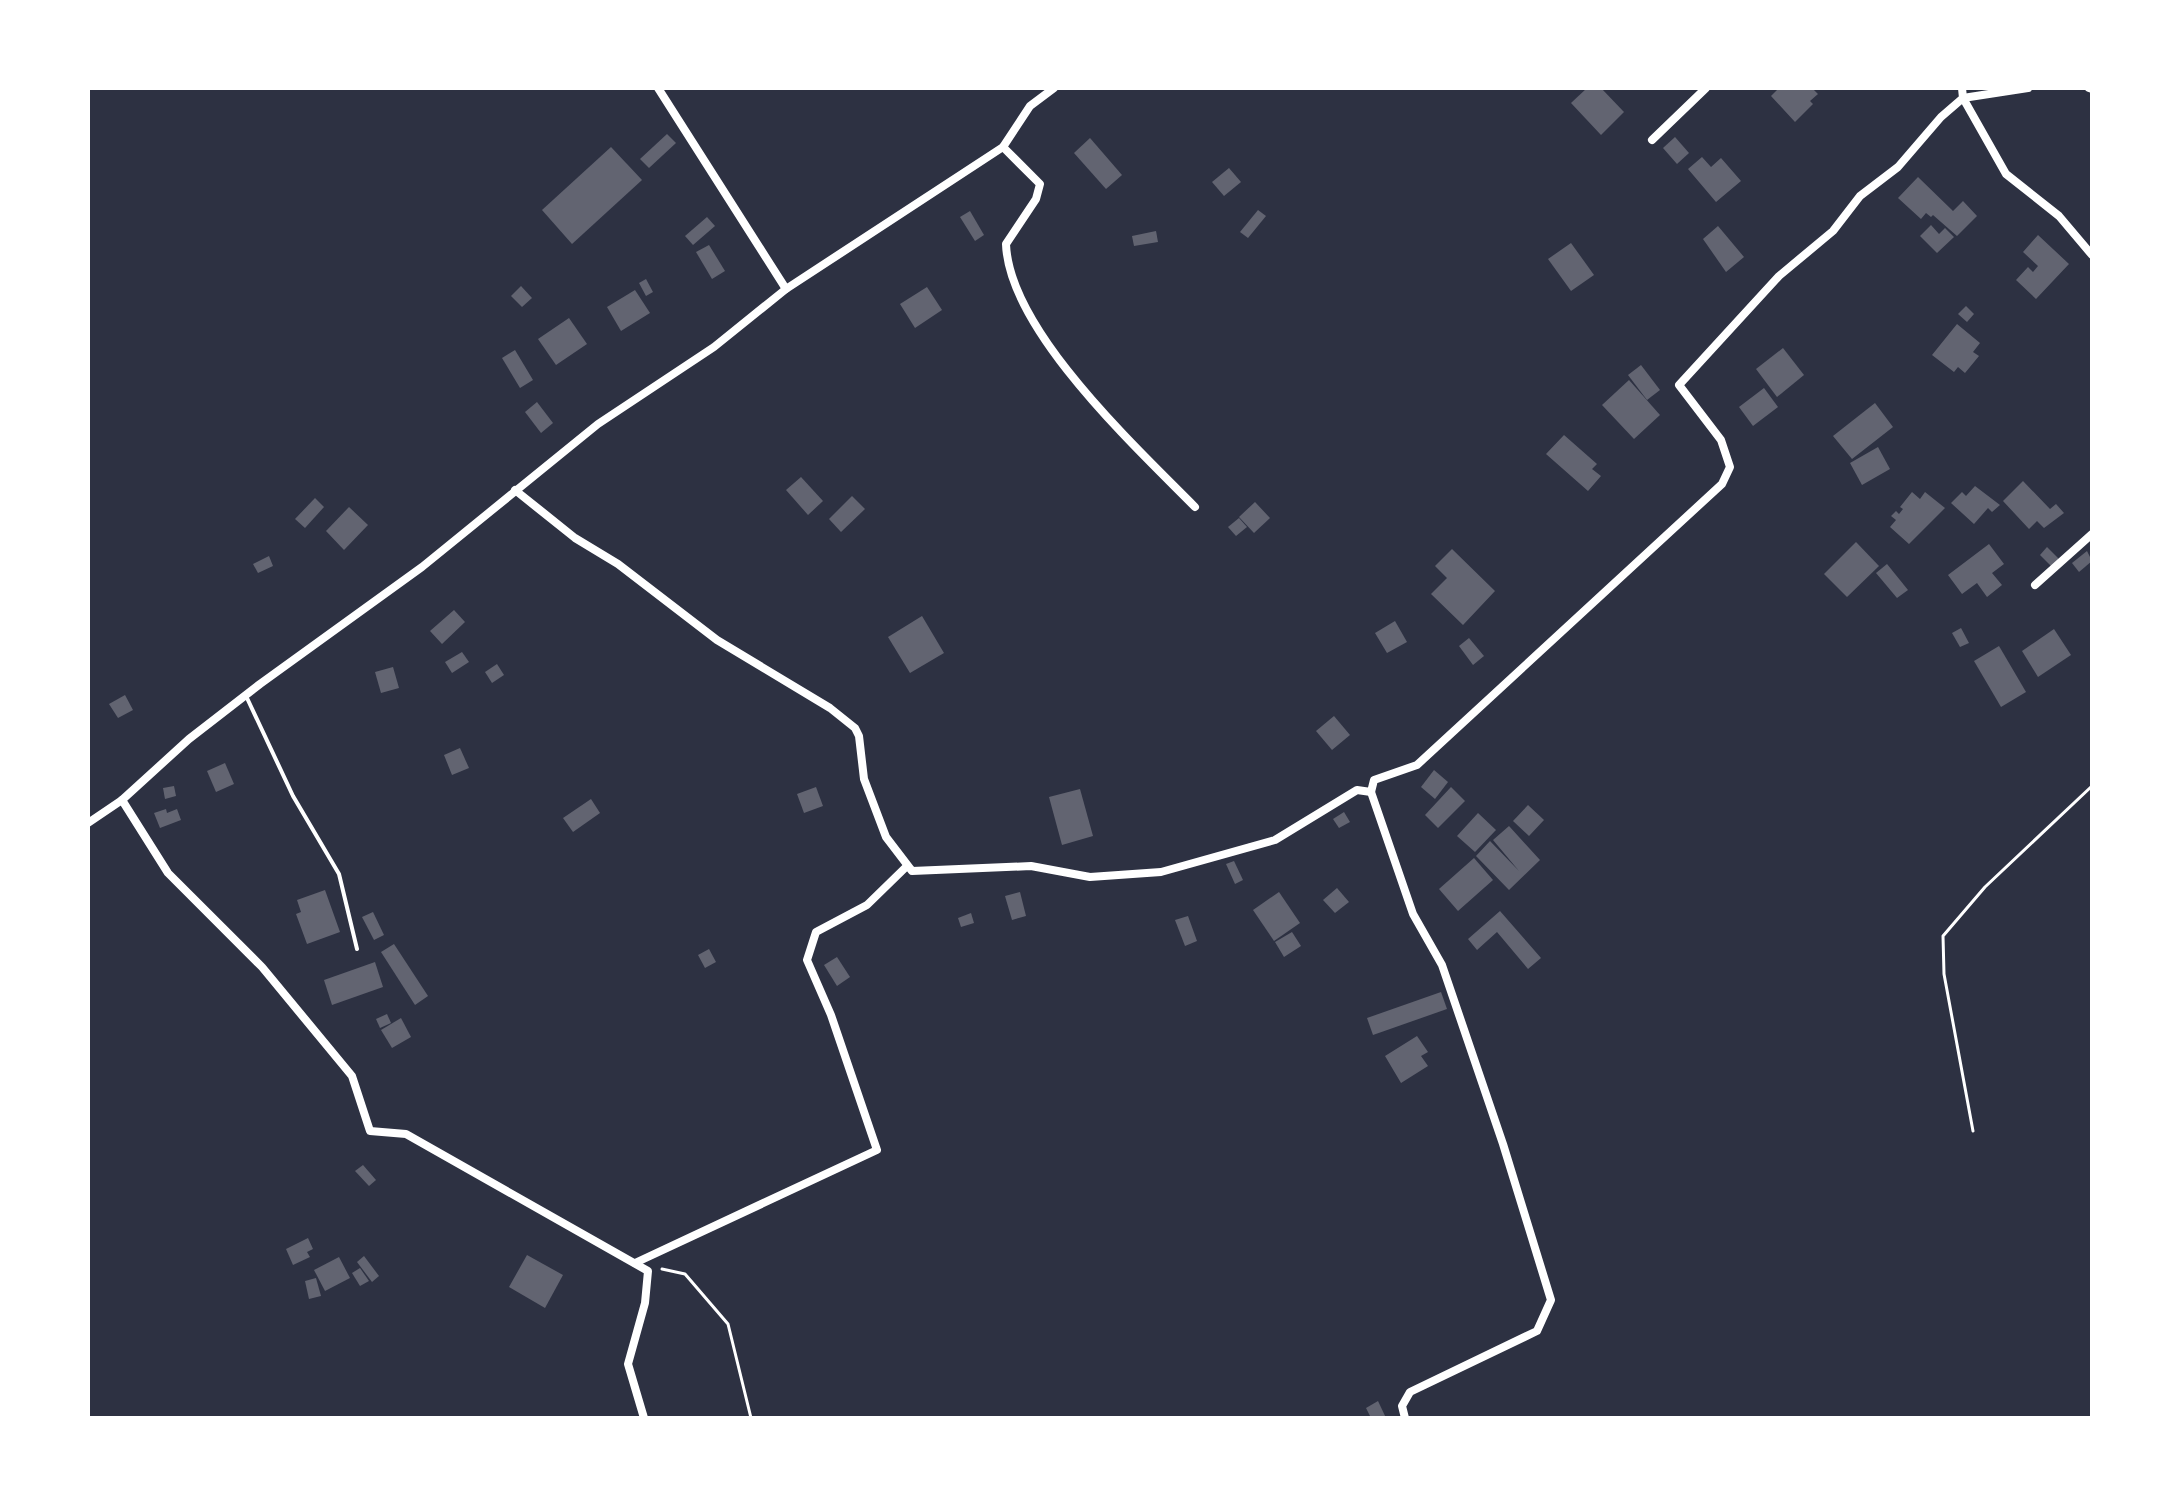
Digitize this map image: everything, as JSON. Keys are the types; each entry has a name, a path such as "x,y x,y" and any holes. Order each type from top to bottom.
{"street":[{"path":"658,88 786,289"},
{"path":"88,823 122,800 189,739 247,698 260,684 422,567 598,424 714,347 786,289 1003,147 1030,106 1054,88"},
{"path":"1652,140 1706,88"},
{"path":"1405,1418 1402,1406 1410,1392 1537,1331 1551,1300 1503,1144 1442,965 1413,914 1371,792 1374,780 1417,765 1722,484 1730,467 1721,440 1679,385 1779,276 1833,231 1860,196 1898,167 1962,93 2028,88"},
{"path":"1962,93 2006,174 2059,216 2092,255"},
{"path":"1003,147 1041,187 1006,244 1019,299 1076,380 1195,507"},
{"path":"515,490 575,538 618,564 717,640 830,708 855,728 859,736 864,779 886,837 912,871 1031,866 1090,877 1161,872 1275,840 1357,790 1371,792"},
{"path":"2035,585 2092,534"},
{"path":"122,800 168,873 262,967 352,1076 370,1131 406,1134 648,1271 645,1303 628,1364 644,1418"},
{"path":"635,1263 877,1150 831,1015 807,960 816,932 867,905 907,866"}],"lane":[{"path":"247,698 293,796 339,874 357,949"}],"path":[{"path":"1973,1131 1944,974 1943,936 1985,887 2092,786"},
{"path":"660,1269 685,1274 728,1324 751,1418"}],"building":[{"path":"1587,88 1601,88 1624,112 1601,135 1571,103"},
{"path":"1779,88 1812,88 1818,94 1810,101 1813,104 1795,122 1771,96"},
{"path":"667,134 676,143 649,168 640,159"},
{"path":"1675,137 1689,153 1677,164 1663,148"},
{"path":"1090,138 1122,175 1106,189 1074,153"},
{"path":"611,147 642,180 572,244 542,210"},
{"path":"1702,157 1711,167 1721,158 1741,181 1716,202 1688,169"},
{"path":"1229,168 1241,182 1224,196 1212,182"},
{"path":"1918,177 1953,211 1963,201 1977,216 1957,236 1933,215 1931,217 1926,213 1921,219 1898,198"},
{"path":"1258,210 1266,216 1248,238 1240,232"},
{"path":"970,211 984,235 975,241 960,217"},
{"path":"707,217 715,226 693,245 685,236"},
{"path":"1931,225 1939,234 1945,228 1954,237 1937,253 1920,236"},
{"path":"1718,226 1744,257 1726,272 1703,239"},
{"path":"1156,231 1158,242 1134,246 1132,236"},
{"path":"2038,235 2069,264 2036,299 2016,280 2028,267 2033,272 2038,266 2023,252"},
{"path":"1571,243 1594,275 1571,291 1548,259"},
{"path":"709,245 725,271 712,279 696,252"},
{"path":"646,279 653,292 646,296 639,283"},
{"path":"521,286 532,298 522,307 511,296"},
{"path":"927,287 942,310 915,328 900,304"},
{"path":"635,290 650,313 621,331 607,307"},
{"path":"1966,306 1974,314 1967,322 1958,314"},
{"path":"569,318 587,344 556,365 538,339"},
{"path":"1957,324 1980,343 1973,352 1979,356 1965,373 1958,367 1954,372 1932,355"},
{"path":"1783,348 1804,375 1777,397 1756,369"},
{"path":"515,350 533,380 520,388 502,358"},
{"path":"1641,365 1660,390 1647,400 1628,375"},
{"path":"1629,380 1660,415 1634,439 1602,405"},
{"path":"1764,388 1778,407 1753,426 1739,407"},
{"path":"537,402 553,423 541,433 525,412"},
{"path":"1875,403 1893,427 1852,459 1833,436"},
{"path":"1564,435 1597,464 1592,469 1601,476 1588,491 1546,454"},
{"path":"1878,447 1890,469 1862,485 1850,463"},
{"path":"801,477 823,501 808,515 786,490"},
{"path":"2023,481 2050,509 2056,504 2064,513 2044,528 2037,521 2029,529 2003,501"},
{"path":"1975,486 2000,505 1992,512 1988,508 1974,524 1951,503 1962,492 1966,496"},
{"path":"1912,492 1920,499 1925,492 1945,508 1909,544 1890,527 1896,520 1891,516 1896,511 1899,514 1903,509 1900,507"},
{"path":"852,496 865,509 841,532 829,519"},
{"path":"315,498 324,507 305,528 295,519"},
{"path":"1255,502 1270,518 1254,533 1239,517"},
{"path":"349,507 368,525 344,550 326,531"},
{"path":"1239,518 1247,527 1236,536 1228,527"},
{"path":"1856,542 1879,566 1847,597 1824,574"},
{"path":"1989,544 2004,564 1992,573 2002,585 1987,597 1977,583 1962,594 1948,575"},
{"path":"2047,547 2060,560 2053,568 2040,555"},
{"path":"1452,549 1495,591 1463,625 1431,594 1447,578 1435,566"},
{"path":"2087,551 2092,561 2079,572 2072,563"},
{"path":"269,556 273,566 258,573 253,564"},
{"path":"1887,564 1908,590 1897,598 1876,573"},
{"path":"454,610 465,622 442,644 430,631"},
{"path":"922,616 944,653 910,673 888,637"},
{"path":"1395,621 1407,642 1387,653 1375,633"},
{"path":"1961,628 1969,643 1960,647 1952,633"},
{"path":"2054,629 2071,655 2038,677 2022,651"},
{"path":"1469,638 1484,656 1473,665 1459,646"},
{"path":"1999,646 2026,692 2001,707 1974,661"},
{"path":"462,652 469,662 452,673 445,662"},
{"path":"497,664 504,675 492,683 485,672"},
{"path":"393,667 399,688 381,693 375,672"},
{"path":"125,695 133,710 118,718 109,704"},
{"path":"1334,716 1350,735 1332,750 1316,731"},
{"path":"460,748 469,768 452,775 444,755"},
{"path":"225,763 234,784 216,792 207,771"},
{"path":"1434,770 1448,782 1435,799 1421,787"},
{"path":"174,786 176,796 165,799 163,788"},
{"path":"816,787 823,806 804,813 797,794"},
{"path":"1451,787 1465,801 1438,828 1425,815"},
{"path":"1080,789 1093,836 1062,845 1049,797"},
{"path":"591,799 600,813 573,832 563,818"},
{"path":"1528,805 1544,820 1529,836 1513,821"},
{"path":"166,809 167,813 177,809 181,820 160,828 154,813"},
{"path":"1344,812 1350,822 1339,828 1333,819"},
{"path":"1478,813 1496,830 1475,852 1457,836"},
{"path":"1509,826 1540,860 1509,890 1476,856 1490,841 1519,871 1493,840"},
{"path":"1474,858 1493,880 1458,911 1439,889"},
{"path":"1234,861 1243,880 1235,884 1226,864"},
{"path":"1337,888 1349,902 1335,913 1323,900"},
{"path":"325,890 340,932 307,944 296,914 301,912 297,900"},
{"path":"1020,892 1026,916 1012,920 1005,896"},
{"path":"1279,892 1300,923 1274,941 1253,910"},
{"path":"1500,911 1541,958 1528,969 1497,932 1477,950 1468,939"},
{"path":"373,912 384,935 374,940 362,917"},
{"path":"971,913 974,923 961,927 958,918"},
{"path":"1188,916 1197,941 1185,946 1175,920"},
{"path":"1292,932 1301,946 1284,957 1275,942"},
{"path":"394,944 428,996 415,1005 381,952"},
{"path":"709,949 716,962 705,968 698,955"},
{"path":"837,957 850,977 837,986 824,965"},
{"path":"375,962 383,987 332,1005 324,980"},
{"path":"1441,992 1447,1009 1373,1035 1367,1018"},
{"path":"387,1014 391,1023 380,1028 376,1019"},
{"path":"401,1018 411,1037 392,1048 381,1030"},
{"path":"1417,1036 1428,1052 1421,1056 1428,1066 1401,1083 1385,1056"},
{"path":"363,1165 376,1180 369,1186 355,1171"},
{"path":"308,1238 313,1249 307,1252 310,1257 293,1265 286,1249"},
{"path":"527,1255 563,1275 545,1308 509,1287"},
{"path":"364,1256 379,1276 372,1282 357,1262"},
{"path":"339,1257 350,1278 325,1291 314,1270"},
{"path":"360,1268 369,1281 360,1286 352,1273"},
{"path":"316,1278 321,1296 309,1299 305,1281"},
{"path":"1378,1401 1386,1418 1371,1418 1366,1408"}]}
